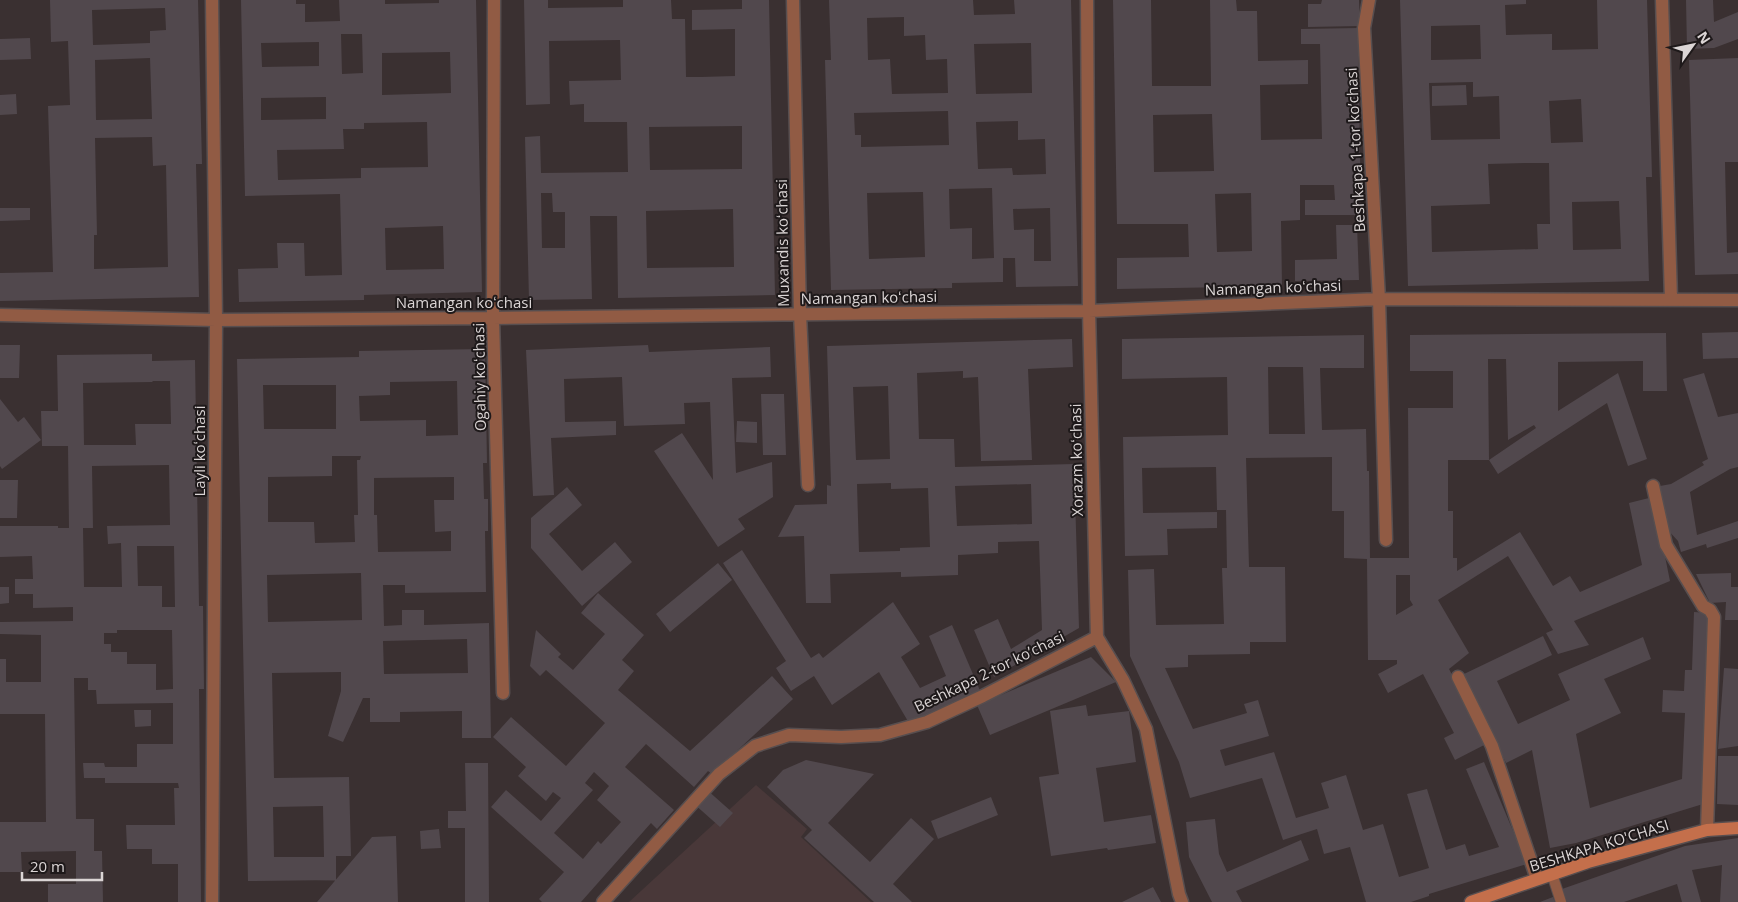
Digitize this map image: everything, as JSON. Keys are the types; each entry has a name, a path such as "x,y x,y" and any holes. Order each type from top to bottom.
{"street":[{"name":"Layli koʻchasi","path":"212,0 216,320 212,902"},
{"name":"Ogahiy koʻchasi","path":"494,0 493,318 502,693"},
{"name":"Muxandis koʻchasi","path":"793,0 800,314 808,485"},
{"name":"Xorazm koʻchasi","path":"1087,0 1089,311 1097,636 1123,680 1146,729 1182,902"},
{"name":"Beshkapa 1-tor koʼchasi","path":"1369,0 1364,28 1379,299 1386,540"},
{"path":"1662,0 1671,299"},
{"name":"Namangan koʻchasi","path":"0,315 216,320 493,318 1089,311 1379,299 1738,300"},
{"path":"1653,486 1666,544 1703,606 1710,610 1714,617 1707,830"},
{"name":"Beshkapa 2-tor koʼchasi","path":"603,902 719,774 755,746 789,734 841,737 880,735 927,722 983,696 1097,636"},
{"path":"1458,678 1492,746 1537,879"},
{"name":"BESHKAPA KO'CHASI","path":"1471,902 1588,862 1707,830 1738,828"}],"lane":[{"path":"1552,874 1562,902"}],"shaded area":[{"path":"756,785 807,829 801,837 871,902 629,902"}],"building":[{"path":"50,0 198,0 202,164 196,164 199,297 0,301 0,273 53,272 48,106 70,105 68,41 51,42","holes":["165,8 166,30 150,31 150,43 93,45 92,10","150,58 152,119 96,120 95,60","152,137 153,166 166,165 168,267 94,269 94,235 97,235 95,138"]},
{"path":"241,0 296,0 296,4 305,4 305,22 340,21 339,0 385,0 385,4 439,3 439,0 476,0 482,292 364,295 364,300 239,302 238,269 278,268 277,243 304,243 305,276 342,275 340,194 245,196","holes":["341,34 362,34 363,73 342,74","319,42 319,66 262,67 261,43","450,52 451,93 382,95 382,53","326,97 326,119 261,120 261,98","427,122 428,167 361,168 361,178 278,180 277,150 344,149 343,129 364,129 364,123","443,226 444,269 386,270 385,228"]},
{"path":"524,0 548,0 548,8 623,7 623,0 671,0 672,19 685,19 686,77 701,77 735,76 735,29 692,30 692,10 742,9 742,0 769,0 775,295 618,298 617,216 590,216 592,299 529,300 525,137 540,136 541,173 628,172 627,122 584,122 584,104 570,105 569,81 621,80 620,40 549,41 550,104 526,105","holes":["742,126 742,169 650,170 649,127","541,193 552,193 553,212 565,212 565,248 542,248","733,209 734,267 647,268 646,211"]},
{"path":"829,0 973,0 974,15 1015,14 1014,0 1071,0 1078,286 1016,287 1015,258 1003,258 1003,282 952,283 952,288 831,290 825,60 831,60","holes":["904,17 904,36 925,35 926,60 947,59 948,93 892,94 890,59 868,60 867,18","1031,43 1032,93 976,94 974,44","948,111 949,145 861,147 861,135 855,135 854,113","1018,121 1018,140 1045,139 1046,174 1013,175 1012,168 978,169 976,122","992,188 994,258 972,259 972,228 950,229 949,189","923,192 925,257 869,259 867,193","1050,208 1051,261 1034,261 1034,229 1014,230 1013,209"]},
{"path":"1113,0 1151,0 1152,86 1211,86 1210,0 1236,0 1237,11 1257,11 1258,61 1308,60 1308,84 1260,85 1261,140 1322,139 1320,44 1301,44 1301,29 1358,28 1361,215 1305,215 1305,200 1335,200 1334,185 1300,185 1300,220 1281,221 1282,286 1117,289 1117,258 1189,257 1188,224 1117,224","holes":["1212,114 1214,171 1154,172 1153,115","1251,193 1252,251 1217,252 1215,194"]},
{"path":"1322,0 1359,0 1360,26 1308,27 1308,4 1321,4"},
{"path":"1400,0 1526,0 1526,4 1505,5 1506,35 1552,34 1552,50 1598,49 1597,0 1647,0 1652,177 1646,177 1649,281 1408,286","holes":["1480,25 1481,59 1431,60 1431,26","1473,82 1473,97 1499,96 1500,139 1431,140 1429,83","1581,99 1583,142 1551,143 1549,101","1549,163 1550,224 1537,224 1538,249 1432,252 1431,206 1490,204 1488,164","1619,201 1621,249 1573,250 1572,202"]},
{"path":"1686,0 1713,0 1714,22 1738,12 1738,39 1714,48 1687,49"},
{"path":"30,38 31,59 0,60 0,39"},
{"path":"1738,58 1738,162 1725,162 1727,253 1738,252 1738,274 1695,275 1689,60"},
{"path":"1466,85 1467,105 1432,106 1432,86"},
{"path":"16,94 17,114 0,115 0,95"},
{"path":"0,208 30,208 30,220 0,221"},
{"path":"1336,225 1357,225 1359,280 1295,281 1295,260 1337,259"},
{"path":"1738,332 1738,358 1703,359 1702,333"},
{"path":"1666,333 1667,391 1643,391 1643,361 1558,362 1558,411 1618,373 1647,459 1628,466 1607,403 1498,474 1489,460 1448,460 1448,511 1453,511 1453,558 1457,558 1457,571 1520,532 1553,586 1570,576 1580,592 1642,565 1629,503 1653,497 1670,581 1574,621 1589,645 1558,654 1546,633 1553,630 1508,556 1438,600 1469,653 1449,669 1488,743 1455,760 1444,738 1454,733 1423,674 1388,693 1378,674 1397,664 1397,660 1368,660 1367,559 1344,558 1344,511 1332,511 1332,457 1246,458 1249,567 1285,567 1286,642 1250,642 1250,654 1188,655 1188,667 1165,668 1193,729 1247,713 1244,704 1258,700 1269,736 1220,750 1225,766 1274,752 1296,818 1329,808 1321,783 1346,775 1363,830 1383,824 1399,877 1429,868 1407,794 1427,789 1446,850 1465,844 1469,856 1499,847 1466,769 1484,762 1527,864 1429,894 1429,896 1411,902 1366,902 1350,847 1324,854 1317,829 1283,840 1262,778 1190,798 1179,762 1130,656 1128,570 1154,569 1156,625 1224,624 1222,568 1227,568 1226,510 1217,510 1216,467 1142,468 1143,513 1217,512 1217,528 1167,529 1168,555 1125,556 1123,437 1228,435 1227,377 1122,379 1122,339 1364,335 1364,368 1320,368 1322,430 1366,429 1367,471 1369,471 1370,558 1409,558 1408,408 1453,408 1453,371 1410,371 1410,335","holes":["1488,359 1506,359 1508,440 1534,425 1536,428 1489,460","1268,367 1303,367 1305,434 1269,434","1396,575 1410,575 1410,600 1413,605 1396,615"]},
{"path":"1072,339 1073,367 1028,369 1032,460 981,461 978,377 963,378 963,371 917,373 919,439 954,439 955,467 1074,464 1079,628 994,677 974,630 998,619 1011,649 1042,630 1039,541 998,542 998,553 958,555 958,575 901,577 901,572 830,574 831,603 806,603 804,536 778,537 795,505 827,504 827,485 831,486 827,346","holes":["888,386 890,459 856,460 853,387","891,483 891,489 928,488 930,547 900,548 900,551 859,552 857,484","1031,484 1032,524 957,526 955,486"]},
{"path":"0,345 20,345 19,378 0,378"},
{"path":"648,345 649,352 770,347 771,377 732,378 736,473 772,462 773,497 738,519 745,529 718,547 654,451 682,433 713,480 710,402 684,403 685,424 624,426 622,377 564,379 565,422 616,421 616,435 551,438 554,495 533,496 526,350"},
{"path":"485,349 487,463 483,463 484,499 488,499 488,531 485,531 486,592 405,593 405,585 383,585 384,626 402,625 402,610 424,610 424,625 489,623 491,738 462,738 462,711 400,712 400,722 370,722 370,698 363,698 343,742 328,736 341,691 341,672 272,673 274,778 349,777 351,856 336,856 336,880 248,881 237,359 359,357 359,351","holes":["457,381 458,435 426,436 426,420 360,421 359,396 390,395 390,382","263,385 336,385 336,429 264,429","332,456 361,456 360,460 357,460 358,515 354,515 355,542 315,543 314,522 268,522 268,477 332,476","454,477 454,500 434,500 435,532 451,531 451,551 378,552 377,515 374,515 374,478","361,573 362,620 268,622 267,575","467,639 468,673 384,674 383,641","323,806 324,857 274,857 273,807"]},
{"path":"152,354 152,361 195,360 199,606 203,606 204,689 199,689 201,902 178,902 178,864 152,864 152,849 127,849 126,825 175,825 174,788 179,788 178,783 105,783 105,778 84,778 83,763 104,763 105,767 137,767 137,744 173,744 173,703 97,704 96,690 88,690 88,678 74,678 76,819 94,819 94,851 102,851 103,902 48,902 48,884 76,884 76,851 21,852 22,872 0,872 0,822 46,822 45,714 0,714 0,659 6,659 6,682 41,682 41,635 0,634 0,622 73,621 73,607 33,608 33,594 15,594 15,579 33,579 32,556 0,557 0,526 58,526 58,528 69,528 68,446 42,446 41,411 58,411 57,355","holes":["170,381 171,424 135,424 136,445 84,445 83,383","169,465 170,525 107,526 108,544 121,543 122,587 84,587 83,528 93,528 92,466","137,546 174,546 175,607 162,607 162,586 138,586","117,630 172,630 173,689 156,690 156,664 127,664 127,652 111,652 111,644 104,644 104,633 117,633"]},
{"path":"1704,373 1718,417 1738,413 1738,467 1730,469 1690,492 1697,535 1738,521 1738,538 1707,548 1706,544 1681,552 1678,541 1667,529 1660,486 1671,484 1704,465 1702,462 1708,459 1683,379"},
{"path":"761,394 784,394 786,455 763,455"},
{"path":"0,399 18,422 24,417 41,440 2,469 0,466"},
{"path":"737,421 757,422 757,443 736,442"},
{"path":"0,480 18,480 17,518 0,518"},
{"path":"567,487 582,505 549,534 582,571 615,542 632,562 582,606 531,548 531,518"},
{"path":"742,550 811,658 819,653 823,658 893,602 920,644 901,657 920,688 946,676 929,636 952,625 981,693 909,723 879,672 832,705 814,676 791,691 776,668 786,661 723,563"},
{"path":"718,563 732,580 670,632 656,614"},
{"path":"1731,573 1731,587 1738,587 1738,620 1725,620 1726,602 1710,603 1696,574"},
{"path":"0,587 9,587 9,603 0,604"},
{"path":"598,593 644,635 622,660 634,671 618,690 690,751 772,676 793,699 712,774 708,771 694,787 646,744 625,767 674,810 657,829 651,823 581,902 542,902 539,899 564,872 491,807 506,790 541,821 561,798 553,792 546,801 518,776 526,767 493,737 511,717 566,766 605,723 546,670 540,676 530,666 536,630 561,654 558,657 573,670 605,634 581,613","holes":["594,772 609,786 597,800 621,822 601,844 598,841 583,859 554,833 593,790 585,783"]},
{"path":"1694,612 1710,613 1703,804 1576,843 1550,848 1532,750 1506,763 1464,674 1543,636 1552,655 1497,681 1518,724 1570,700 1558,674 1643,637 1651,659 1604,679 1621,713 1576,734 1590,808 1682,779 1685,713 1662,712 1663,690 1684,691 1685,670 1692,670"},
{"path":"1091,657 1116,682 990,735 977,705"},
{"path":"1724,668 1738,669 1738,746 1718,749"},
{"path":"1086,705 1088,716 1129,711 1136,762 1096,768 1104,822 1151,815 1156,843 1051,856 1039,777 1059,774 1050,711"},
{"path":"134,710 151,710 151,726 135,727"},
{"path":"1718,756 1738,756 1738,805 1717,804"},
{"path":"806,760 874,774 828,823 870,862 911,818 934,839 893,884 912,902 874,902 804,838 812,830 767,787 783,770"},
{"path":"465,763 488,763 489,902 465,902 465,828 448,828 448,811 466,811"},
{"path":"706,789 733,813 720,827 693,803"},
{"path":"991,797 998,815 938,839 931,821"},
{"path":"1215,819 1219,854 1227,872 1301,840 1309,860 1236,891 1242,902 1212,902 1189,857 1186,822"},
{"path":"439,829 441,848 421,849 420,831"},
{"path":"396,836 398,902 317,902 372,837"},
{"path":"1738,838 1738,902 1720,902 1722,865 1692,870 1701,902 1682,902 1677,884 1624,902 1567,902 1562,889 1685,846"},
{"path":"1153,887 1161,902 1122,902"},
{"path":"1553,897 1555,902 1540,902"}]}
